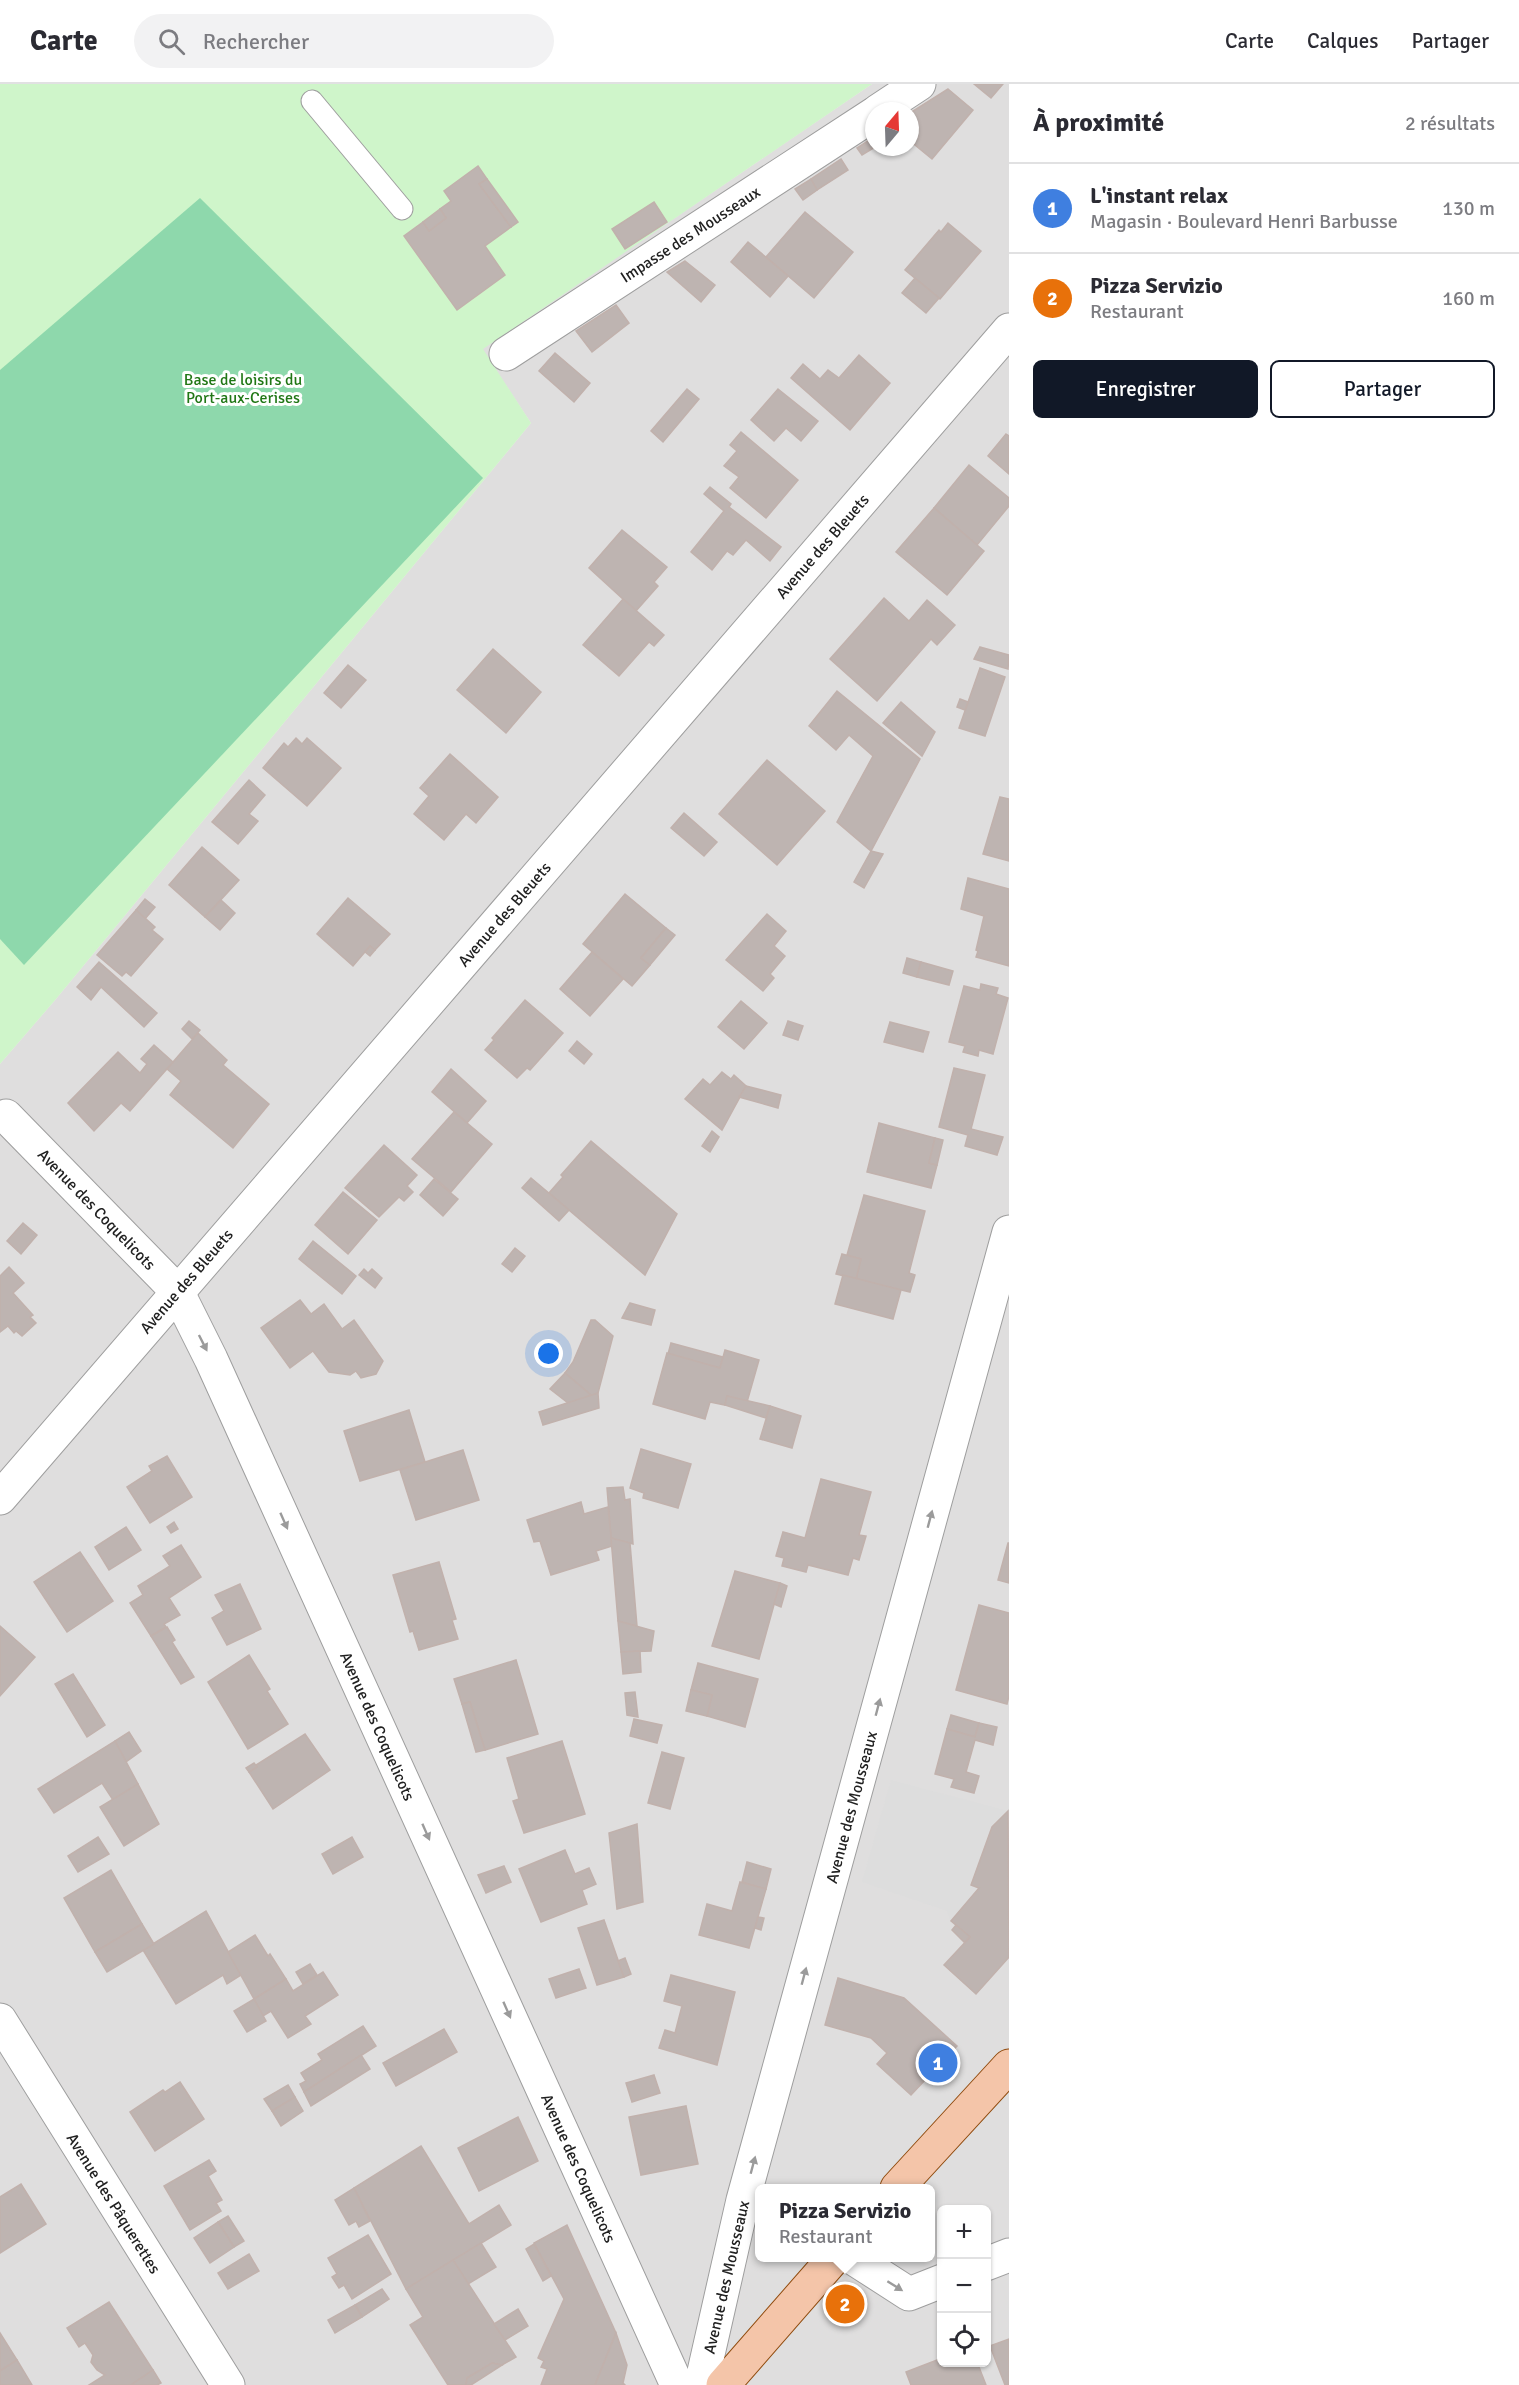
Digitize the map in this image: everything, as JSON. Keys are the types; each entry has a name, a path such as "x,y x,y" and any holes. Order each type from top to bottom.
{"main road":[{"path":"901,2184 1009,2066"},
{"path":"723,2385 831,2262"}],"street":[{"path":"892,102 919,84"},
{"name":"Impasse des Mousseaux","path":"506,354 865,120"},
{"name":"Avenue des Bleuets","path":"0,1498 1009,330"},
{"name":"Avenue des Coquelicots","path":"6,1116 177,1291 216,1370 677,2385"},
{"name":"Avenue des Mousseaux","path":"701,2385 743,2200 1009,1232"},
{"name":"Avenue des Pâquerettes","path":"0,2020 228,2385"},
{"path":"991,2262 1009,2255"},
{"path":"859,2262 909,2294 937,2284"}],"lane":[{"path":"312,101 402,209"}],"shaded area":[{"path":"872,84 1009,84 1009,2385 0,2385 0,1064 531,423 482,349"},
{"path":"891,1780 1008,1811 992,1827 971,1885 979,1888 951,1921 947,1911 862,1882"}],"green space":[{"name":"Base de loisirs du Port-aux-Cerises","path":"0,84 872,84 483,349 531,423 0,1064"},
{"path":"200,198 483,478 24,965 0,939 0,370"}],"building":[{"path":"974,84 1003,84 991,98"},
{"path":"948,89 973,110 932,159 919,148 919,107"},
{"path":"865,143 865,153 862,155 857,148"},
{"path":"841,159 848,170 817,190 811,179"},
{"path":"478,166 487,179 479,184 511,227 485,246 505,275 457,310 404,236 423,222 429,231 446,218 440,209 451,201 444,191"},
{"path":"487,179 518,222 511,227 479,184"},
{"path":"811,179 817,190 803,200 795,189"},
{"path":"654,202 667,222 625,249 612,229"},
{"path":"440,209 446,218 429,231 423,222"},
{"path":"805,212 853,252 814,298 766,257"},
{"path":"948,223 981,251 940,299 905,270 939,230 941,232"},
{"path":"748,242 788,276 770,297 731,262"},
{"path":"685,261 715,285 701,302 667,272"},
{"path":"915,278 939,298 926,313 902,293"},
{"path":"616,305 629,323 592,352 576,331"},
{"path":"555,353 590,383 574,402 539,371"},
{"path":"859,355 890,383 850,430 791,378 803,364 820,379 828,370 839,378"},
{"path":"687,389 699,399 663,442 651,431"},
{"path":"778,389 818,421 801,441 786,428 774,441 751,420"},
{"path":"741,432 798,480 766,518 730,488 739,477 724,466 737,451 730,445"},
{"path":"1006,434 1009,436 1009,474 988,456"},
{"path":"969,465 1009,498 1009,506 977,545 934,508"},
{"path":"710,487 731,504 729,507 781,547 770,561 746,540 733,555 727,551 712,570 691,552 724,511 704,494"},
{"path":"934,508 984,551 947,595 896,552"},
{"path":"622,530 667,567 654,582 658,586 636,611 589,568"},
{"path":"884,598 909,621 927,600 955,625 937,645 931,639 877,701 830,659"},
{"path":"623,599 664,635 654,646 649,642 619,676 583,645"},
{"path":"980,647 1009,655 1008,669 974,659"},
{"path":"493,649 541,692 506,733 457,690"},
{"path":"348,665 366,680 341,708 324,693"},
{"path":"980,668 1005,677 985,736 959,728"},
{"path":"837,691 920,759 871,851 837,822 873,756 849,735 836,750 809,726"},
{"path":"960,699 968,702 965,710 957,707"},
{"path":"901,702 935,732 922,756 883,723"},
{"path":"296,738 302,744 307,738 341,768 307,806 263,768 284,743 288,747"},
{"path":"450,754 498,797 476,823 466,814 444,840 414,814 429,796 420,788"},
{"path":"767,760 825,811 777,865 719,814"},
{"path":"249,780 265,795 249,814 258,821 238,844 212,822"},
{"path":"1000,797 1009,799 1009,861 983,854"},
{"path":"684,813 717,842 704,856 671,828"},
{"path":"202,847 239,880 205,917 169,885"},
{"path":"871,851 883,854 864,888 854,882"},
{"path":"968,878 1009,889 1009,966 976,957 984,916 961,909"},
{"path":"625,894 666,928 641,958 650,965 632,986 583,944"},
{"path":"348,898 390,934 375,950 370,946 353,966 317,934"},
{"path":"145,899 155,907 145,919 136,910"},
{"path":"221,900 235,913 220,930 205,917"},
{"path":"136,910 155,927 152,930 163,939 131,976 126,972 122,976 97,955"},
{"path":"767,914 786,931 774,946 785,956 770,974 774,978 763,991 726,960"},
{"path":"666,928 675,935 650,965 641,958"},
{"path":"370,946 375,950 370,956 365,952"},
{"path":"592,952 623,979 590,1016 560,989"},
{"path":"907,958 921,962 917,977 903,973"},
{"path":"99,962 157,1013 144,1027 101,987 91,1000 77,987"},
{"path":"921,962 953,971 949,985 917,977"},
{"path":"981,984 998,988 996,994 1008,998 993,1054 979,1050 978,1056 963,1052 965,1046 949,1042 964,986 980,990"},
{"path":"525,1000 563,1033 530,1070 527,1068 517,1078 485,1050 494,1040 492,1038"},
{"path":"741,1001 767,1023 744,1049 718,1027"},
{"path":"189,1021 200,1030 192,1039 182,1029"},
{"path":"788,1021 803,1026 798,1040 783,1035"},
{"path":"890,1022 929,1032 923,1052 884,1042"},
{"path":"198,1033 227,1060 223,1065 269,1104 233,1148 170,1095 181,1081 167,1069"},
{"path":"577,1041 592,1054 584,1064 569,1051"},
{"path":"154,1045 173,1062 130,1111 121,1103 94,1131 68,1103 118,1052 140,1073 147,1064 141,1059"},
{"path":"954,1068 985,1075 971,1129 1003,1137 997,1155 965,1146 968,1135 939,1127"},
{"path":"451,1069 486,1101 467,1123 432,1092"},
{"path":"722,1072 731,1079 734,1075 746,1086 722,1130 685,1099 703,1079 710,1085"},
{"path":"746,1086 781,1095 778,1108 739,1097"},
{"path":"454,1112 492,1144 451,1192 412,1159"},
{"path":"879,1123 935,1138 929,1163 937,1165 931,1188 867,1172"},
{"path":"712,1131 719,1137 710,1152 702,1146"},
{"path":"935,1138 943,1140 937,1165 929,1163"},
{"path":"591,1141 677,1214 645,1275 549,1193 563,1177 561,1175"},
{"path":"384,1145 417,1175 407,1186 413,1192 404,1201 399,1197 379,1217 345,1188"},
{"path":"531,1178 569,1210 559,1221 522,1188"},
{"path":"434,1179 458,1199 443,1216 420,1195"},
{"path":"343,1192 377,1220 348,1254 315,1225"},
{"path":"864,1195 925,1211 909,1273 915,1275 910,1292 856,1279 861,1259 847,1255"},
{"path":"23,1223 37,1235 21,1254 7,1241"},
{"path":"313,1241 356,1276 342,1294 299,1259"},
{"path":"515,1248 525,1256 512,1272 502,1264"},
{"path":"842,1254 861,1259 856,1279 836,1274"},
{"path":"9,1267 24,1283 13,1293 33,1315 30,1317 36,1323 22,1336 16,1331 14,1333 8,1326 0,1332 0,1276"},
{"path":"364,1269 368,1273 372,1269 382,1278 375,1288 359,1275"},
{"path":"843,1275 901,1290 893,1319 835,1304"},
{"path":"300,1300 311,1314 324,1304 342,1329 354,1320 383,1361 376,1374 361,1378 356,1371 350,1375 329,1372 313,1351 290,1368 261,1328"},
{"path":"630,1303 655,1310 651,1325 622,1318"},
{"path":"591,1320 595,1320 613,1336 598,1393 592,1396 565,1373 573,1362"},
{"path":"671,1343 723,1357 720,1368 668,1354"},
{"path":"725,1350 759,1360 747,1402 727,1396 725,1405 710,1402 705,1419 653,1404 667,1353 720,1368"},
{"path":"565,1373 592,1396 568,1403 550,1389"},
{"path":"598,1393 599,1408 543,1425 539,1412"},
{"path":"727,1396 770,1406 766,1418 725,1405"},
{"path":"770,1406 801,1416 792,1448 760,1439"},
{"path":"409,1410 425,1462 360,1481 344,1431"},
{"path":"641,1449 691,1464 678,1508 643,1498 644,1493 630,1488"},
{"path":"463,1450 479,1500 416,1520 400,1470"},
{"path":"167,1456 192,1497 150,1523 127,1487 152,1471 149,1466"},
{"path":"821,1479 871,1492 859,1535 866,1536 859,1560 853,1558 848,1575 808,1565 806,1572 782,1566 784,1558 776,1556 783,1532 805,1538"},
{"path":"623,1487 625,1500 630,1499 633,1544 611,1538 607,1488"},
{"path":"581,1502 584,1514 608,1507 612,1546 596,1551 599,1560 551,1575 540,1541 534,1542 527,1520"},
{"path":"174,1522 178,1529 171,1533 167,1527"},
{"path":"126,1527 141,1550 109,1570 95,1547"},
{"path":"611,1538 630,1543 637,1626 618,1621"},
{"path":"1009,1543 1009,1583 998,1580"},
{"path":"181,1545 201,1577 169,1598 180,1615 164,1624 166,1627 151,1636 130,1603 143,1595 138,1586 170,1566 163,1556"},
{"path":"80,1552 113,1601 67,1632 34,1582"},
{"path":"439,1562 456,1619 452,1620 458,1639 419,1650 413,1631 410,1632 393,1575"},
{"path":"735,1571 780,1583 759,1659 712,1646"},
{"path":"780,1583 787,1586 781,1607 774,1604"},
{"path":"240,1584 261,1629 227,1645 212,1618 224,1611 215,1595"},
{"path":"979,1605 1009,1613 1009,1696 1007,1704 956,1690"},
{"path":"618,1621 654,1631 651,1651 621,1652"},
{"path":"0,1626 35,1657 0,1696"},
{"path":"167,1627 175,1640 172,1642 194,1677 181,1684 151,1636"},
{"path":"640,1651 641,1672 623,1674 621,1652"},
{"path":"249,1655 270,1689 267,1691 288,1724 248,1749 208,1682"},
{"path":"516,1660 538,1734 485,1750 470,1702 462,1704 454,1679"},
{"path":"698,1663 758,1679 745,1727 707,1716 712,1695 691,1690"},
{"path":"73,1674 105,1725 87,1737 55,1684"},
{"path":"691,1690 712,1695 707,1716 686,1711"},
{"path":"635,1692 638,1717 627,1715 625,1693"},
{"path":"470,1702 485,1750 476,1752 462,1704"},
{"path":"951,1715 979,1723 975,1737 947,1729"},
{"path":"634,1719 662,1725 657,1743 630,1736"},
{"path":"979,1723 997,1727 993,1745 975,1740 966,1772 979,1776 974,1793 951,1787 954,1779 935,1774 947,1729 975,1737"},
{"path":"129,1732 141,1751 126,1762 115,1741"},
{"path":"305,1734 330,1770 273,1809 249,1772 257,1767 256,1765"},
{"path":"115,1741 138,1784 113,1800 102,1783 54,1813 38,1789"},
{"path":"562,1741 585,1814 524,1833 513,1801 519,1799 507,1758"},
{"path":"662,1752 684,1758 670,1809 648,1803"},
{"path":"254,1763 257,1767 249,1772 246,1768"},
{"path":"138,1784 159,1824 124,1846 100,1807"},
{"path":"1008,1811 1009,1957 976,1994 944,1965 970,1937 951,1921 979,1888 971,1885 992,1827"},
{"path":"637,1824 643,1902 617,1909 609,1833"},
{"path":"98,1837 109,1854 78,1872 68,1856"},
{"path":"352,1837 363,1857 333,1874 322,1854"},
{"path":"565,1850 575,1874 589,1868 596,1884 582,1890 587,1904 541,1922 519,1869"},
{"path":"747,1862 771,1869 766,1889 742,1882"},
{"path":"504,1866 511,1882 486,1893 478,1875"},
{"path":"111,1870 142,1924 95,1952 64,1898"},
{"path":"740,1882 766,1889 749,1948 699,1935 707,1904 732,1911"},
{"path":"206,1911 241,1975 227,1984 223,1975 176,2004 143,1950"},
{"path":"758,1917 764,1918 761,1930 755,1928"},
{"path":"604,1920 624,1977 597,1985 578,1928"},
{"path":"142,1924 154,1944 107,1972 95,1952"},
{"path":"956,1925 970,1937 964,1942 952,1930"},
{"path":"255,1935 286,1979 254,1999 228,1952"},
{"path":"625,1958 631,1974 624,1977 618,1961"},
{"path":"310,1964 317,1975 303,1984 296,1972"},
{"path":"579,1969 586,1988 556,1998 549,1979"},
{"path":"323,1972 338,1995 305,2016 311,2024 288,2038 271,2011 263,2016 254,1999 286,1979 293,1991"},
{"path":"671,1975 735,1992 717,2065 659,2048 665,2030 675,2033 682,2006 664,2001"},
{"path":"838,1978 904,1998 957,2046 911,2095 877,2064 887,2053 871,2038 825,2025"},
{"path":"254,1999 266,2021 247,2032 234,2011"},
{"path":"363,2026 376,2046 304,2092 300,2084 306,2081 301,2073 322,2060 318,2054"},
{"path":"444,2029 457,2052 396,2086 383,2063"},
{"path":"361,2055 370,2069 311,2106 304,2092"},
{"path":"654,2075 660,2093 632,2102 626,2083"},
{"path":"180,2082 204,2119 155,2151 130,2112 163,2090 165,2092"},
{"path":"288,2085 295,2097 272,2111 264,2099"},
{"path":"295,2097 303,2111 281,2126 272,2111"},
{"path":"686,2106 698,2164 641,2175 629,2117"},
{"path":"518,2117 538,2161 479,2191 458,2148"},
{"path":"421,2146 469,2224 499,2205 511,2225 406,2289 354,2188"},
{"path":"209,2160 216,2171 208,2176 222,2200 216,2203 221,2211 190,2230 164,2186"},
{"path":"21,2184 46,2224 0,2253 0,2197"},
{"path":"354,2188 370,2221 359,2227 356,2221 349,2225 335,2200"},
{"path":"228,2216 244,2241 234,2247 218,2222"},
{"path":"218,2222 234,2247 210,2263 194,2238"},
{"path":"567,2225 616,2333 595,2385 541,2385 547,2369 541,2367 544,2361 538,2358 564,2299 534,2243"},
{"path":"368,2235 391,2274 352,2299 344,2285 339,2288 332,2277 337,2274 328,2258"},
{"path":"481,2243 496,2267 468,2284 453,2260"},
{"path":"534,2244 551,2276 543,2281 526,2249"},
{"path":"249,2254 259,2271 228,2289 218,2273"},
{"path":"453,2260 516,2357 502,2365 492,2363 467,2378 466,2385 448,2385 410,2325 423,2317 406,2289"},
{"path":"382,2289 389,2299 362,2317 355,2305"},
{"path":"109,2302 153,2370 131,2385 89,2385 105,2375 91,2362 93,2355 85,2343 79,2347 67,2328"},
{"path":"355,2305 362,2317 335,2333 328,2320"},
{"path":"518,2309 528,2326 505,2340 494,2324"},
{"path":"0,2333 17,2360 0,2371"},
{"path":"616,2333 627,2365 623,2383 625,2385 595,2385"},
{"path":"1009,2339 1009,2385 1005,2385 991,2346"},
{"path":"17,2360 32,2385 0,2385 0,2371"},
{"path":"937,2360 937,2367 979,2367 986,2385 911,2385 906,2372"},
{"path":"492,2363 502,2365 471,2385 466,2385 467,2378"},
{"path":"153,2370 161,2383 131,2385"}],"place":[{"name":"L'instant relax","path":"938,2063"},
{"name":"Pizza Servizio","path":"845,2304"}]}
